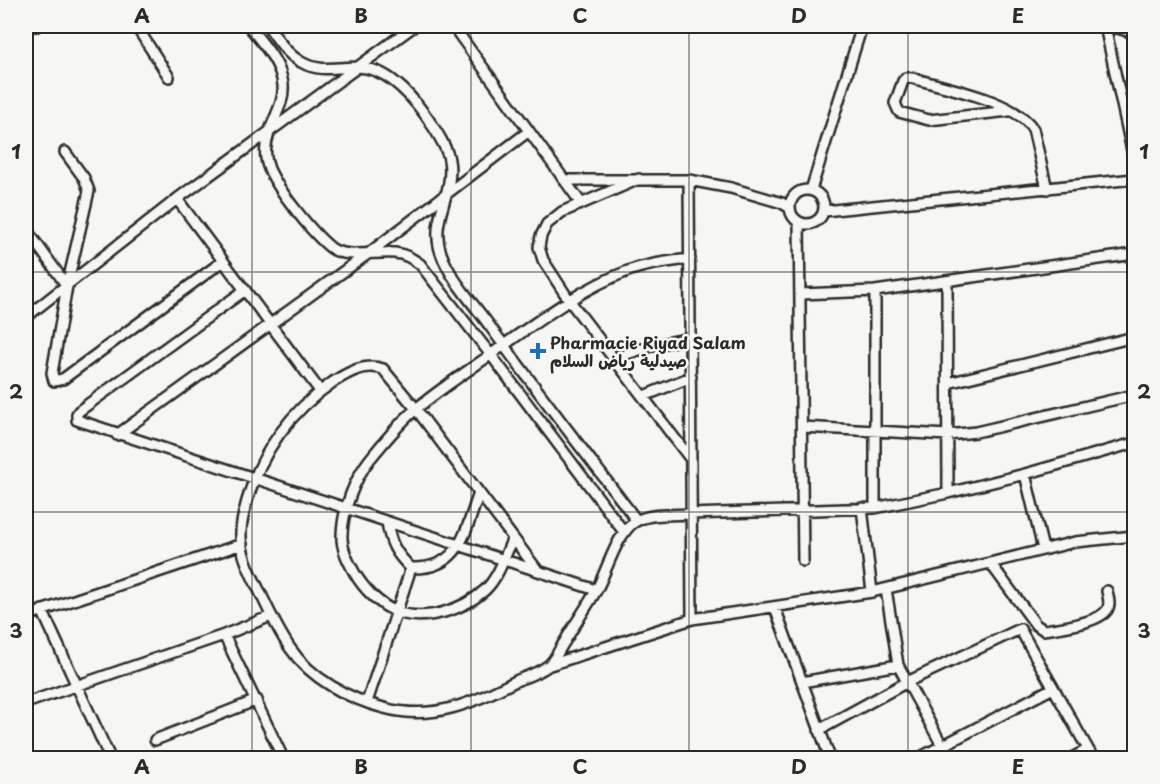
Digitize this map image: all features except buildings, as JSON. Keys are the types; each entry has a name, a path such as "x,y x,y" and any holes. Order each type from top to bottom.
{"street":[{"path":"32,26 37,26"},
{"path":"136,26 169,77"},
{"path":"249,26 280,70 283,84 282,99 266,147 269,168 295,208 313,231 333,250 346,253 401,255 420,264 624,532"},
{"path":"268,26 288,54 304,64 342,70 359,67 379,72 395,81 425,115 449,159 450,175 447,195 437,222 441,254 448,268 637,520"},
{"path":"26,317 177,198 414,26"},
{"path":"453,26 581,203"},
{"path":"811,190 862,26"},
{"path":"1106,26 1134,160"},
{"path":"1111,26 1134,33"},
{"path":"1009,111 929,120 899,112 895,103 903,81 906,78 912,78 991,100 1022,116 1033,129 1047,189"},
{"path":"117,435 369,253 529,131"},
{"path":"65,152 84,178 89,191 67,286 52,374 56,382 224,261"},
{"path":"639,179 562,212 547,224 541,236 539,248 543,260 569,300 689,457"},
{"path":"824,211 1134,179"},
{"path":"565,180 689,180 731,188 782,203 790,208"},
{"path":"689,180 691,377 689,457 692,619"},
{"path":"811,190 820,195 824,211 819,220 814,223 799,222 793,216 790,202 798,192 811,190"},
{"path":"177,198 320,391"},
{"path":"799,222 803,561"},
{"path":"26,229 67,286"},
{"path":"800,294 875,291 1134,254"},
{"path":"513,538 496,575 486,589 466,604 453,610 429,615 397,612 366,589 351,567 341,536 346,509 370,458 416,409 569,300 629,270 667,261 690,259"},
{"path":"947,282 948,493"},
{"path":"245,290 77,414 76,419 117,435 596,590"},
{"path":"875,291 875,508"},
{"path":"948,383 1134,337"},
{"path":"615,358 651,346 690,338"},
{"path":"538,571 416,409 383,369 375,367 357,369 320,391 299,410 278,435 253,479 241,528 242,544 256,583 271,616 289,648 299,660 332,686 386,709 443,712 478,700 550,665 692,619 872,592 1075,542 1134,536"},
{"path":"644,396 691,377"},
{"path":"802,427 875,433 948,435 976,432 1134,394"},
{"path":"550,665 596,590 624,532 637,520 690,514 875,508 1025,474 1134,443"},
{"path":"1025,474 1043,549"},
{"path":"387,522 389,536 396,553 411,568 424,568 442,563 449,559 460,546 479,493"},
{"path":"862,508 872,592"},
{"path":"26,616 242,544"},
{"path":"992,564 1036,625 1044,630 1092,620 1101,615 1107,610 1109,604 1107,591"},
{"path":"367,702 411,568"},
{"path":"886,589 898,665 949,759"},
{"path":"775,608 830,759"},
{"path":"42,610 106,758"},
{"path":"26,703 224,635 271,616"},
{"path":"819,730 907,682 1020,629 1093,759"},
{"path":"224,635 282,756 269,759"},
{"path":"802,682 898,665"},
{"path":"919,759 1053,688"},
{"path":"155,740 257,700"},
{"path":"1072,759 1087,750"}],"place":[{"name":"Pharmacie Riyad Salam صيدلية رياض السلام","path":"538,351"}]}
